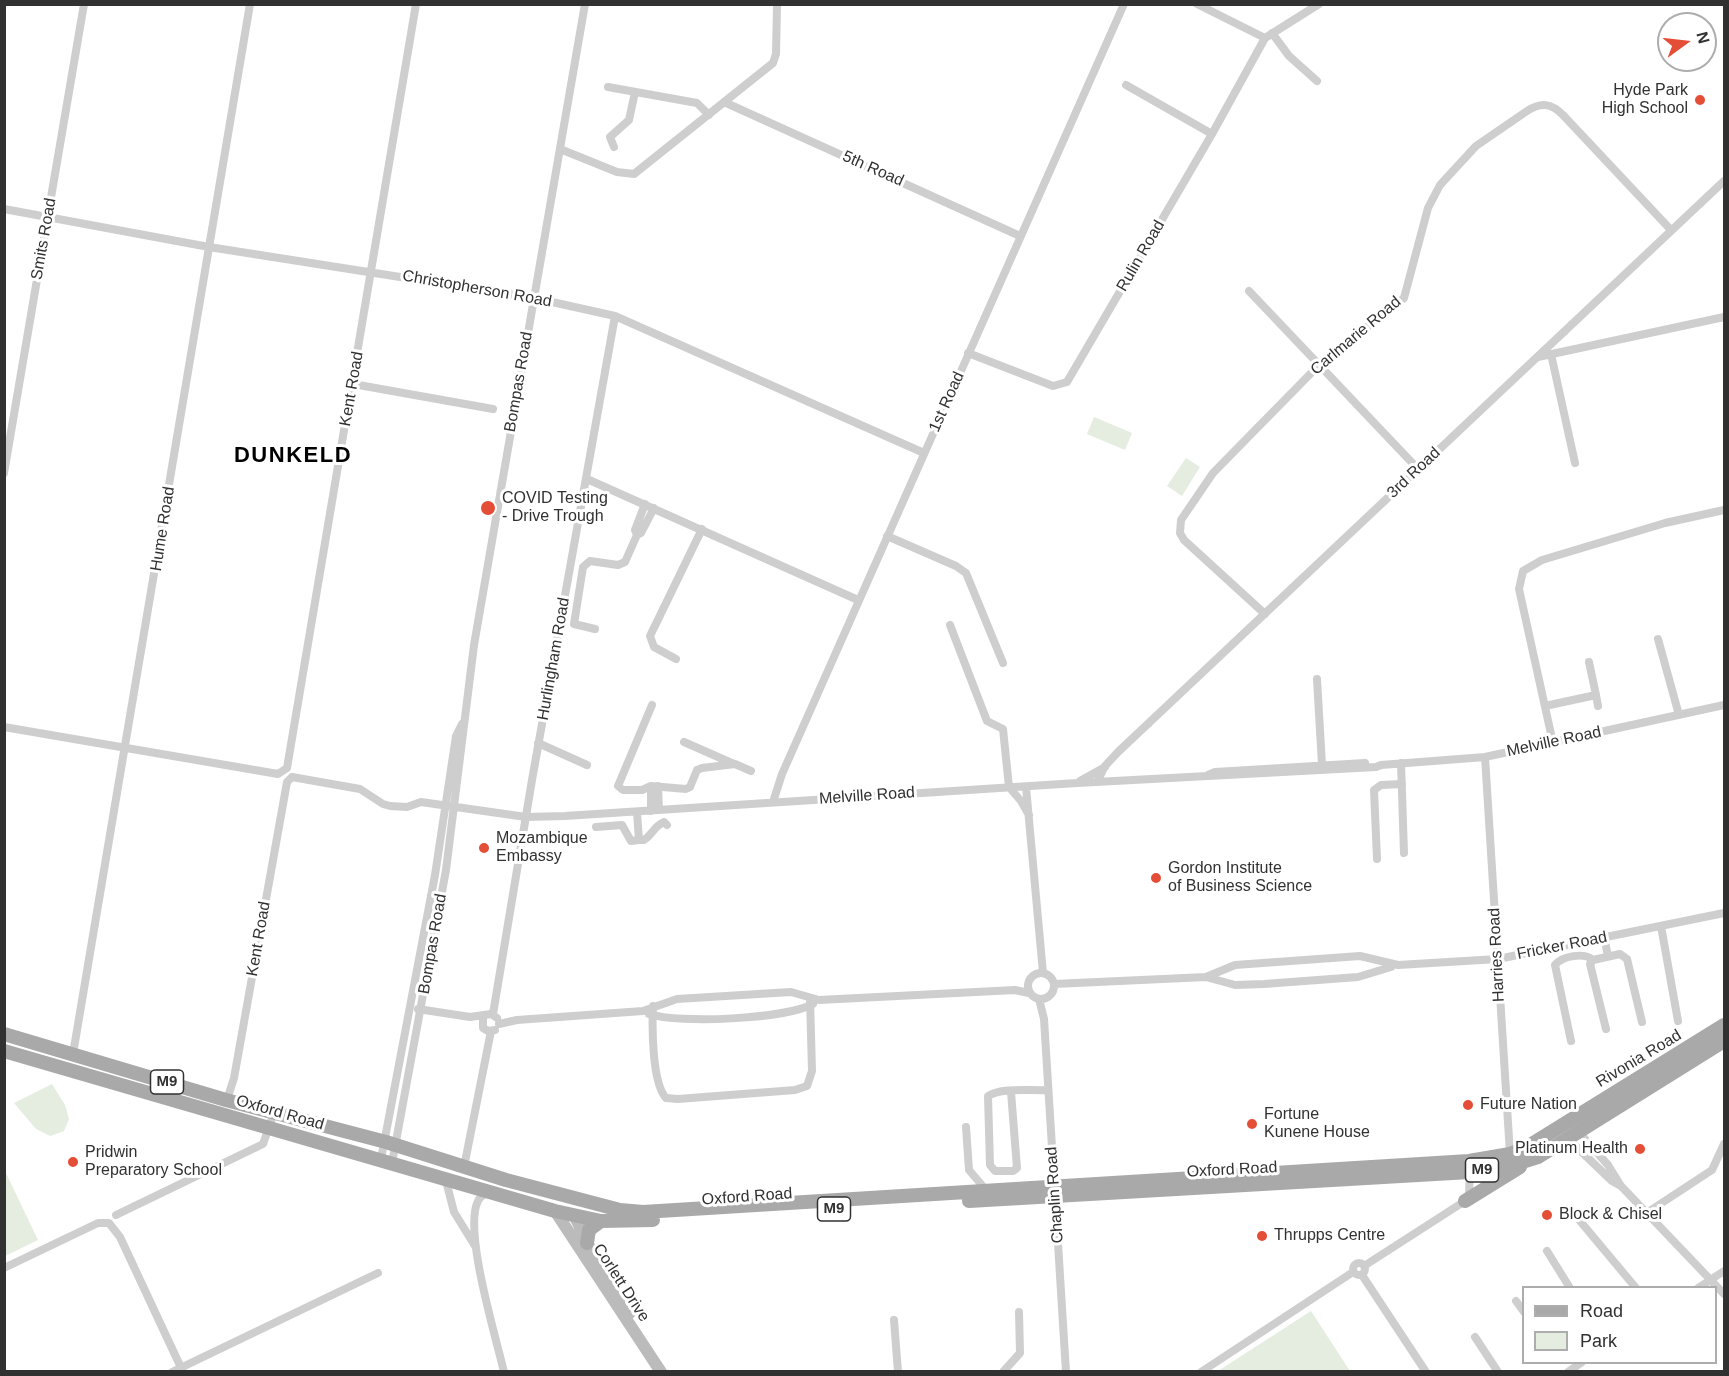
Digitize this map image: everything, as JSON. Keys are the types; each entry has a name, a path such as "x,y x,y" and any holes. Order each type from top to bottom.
{"main road":[{"name":"Rivonia Road","path":"1568,1129 1725,1025"},
{"name":"Oxford Road","path":"4,1035 142,1075 224,1107"},
{"name":"Rivonia Road","path":"1568,1129 1725,1041"},
{"name":"Oxford Road","path":"4,1051 139,1090 244,1112 274,1113 391,1144 555,1194 620,1210 643,1212 987,1190 1055,1191"},
{"path":"60,1066 59,1057 73,1054 83,1066 79,1072"},
{"path":"139,1090 142,1075"},
{"name":"Oxford Road","path":"244,1112 271,1128 555,1211 601,1221 1469,1166 1506,1167 1538,1157 1568,1129"},
{"path":"291,1134 296,1119"},
{"name":"Oxford Road","path":"1469,1166 1510,1154 1568,1129"},
{"path":"1465,1201 1538,1157"},
{"path":"555,1194 567,1203 574,1215"},
{"name":"Corlett Drive","path":"555,1211 661,1371"},
{"name":"Corlett Drive","path":"574,1215 587,1243 669,1371"},
{"path":"587,1243 589,1230 601,1221"}],"street":[{"name":"Smits Road","path":"4,473 84,4"},
{"name":"Hume Road","path":"73,1054 250,4"},
{"name":"Kent Road","path":"224,1107 234,1078 287,775 416,4"},
{"name":"Bompas Road","path":"387,1161 422,1011 455,806 462,724 585,4"},
{"path":"560,149 617,172 634,174 773,63 776,54 777,4"},
{"name":"1st Road","path":"773,802 782,774 858,600 1124,4"},
{"path":"1197,4 1268,35 1317,81"},
{"path":"1268,35 1319,4"},
{"name":"Rulin Road","path":"968,353 1053,386 1067,382 1268,35"},
{"path":"1126,85 1212,134"},
{"path":"608,87 697,103 709,115"},
{"path":"614,147 610,137 629,120 635,92"},
{"name":"5th Road","path":"724,102 1020,236"},
{"name":"Carlmarie Road","path":"1265,614 1184,540 1179,527 1185,511 1213,473 1319,365 1407,293 1428,208 1447,176 1476,147 1536,105 1543,104 1556,108 1671,230"},
{"name":"3rd Road","path":"1077,783 1105,766 1725,181"},
{"name":"Christopherson Road","path":"4,209 209,247 534,298 615,316 924,453"},
{"path":"1249,291 1418,469"},
{"name":"Hurlingham Road","path":"464,1167 615,316"},
{"path":"1538,357 1725,317"},
{"path":"1551,354 1575,463"},
{"path":"353,384 494,409"},
{"path":"587,479 858,600"},
{"path":"595,629 574,624 584,567 590,561 623,564 637,535 636,530 645,504"},
{"path":"637,535 642,533 654,508"},
{"path":"1553,743 1519,589 1523,571 1542,560 1654,526 1725,510"},
{"path":"676,659 654,647 650,636 702,529"},
{"path":"887,536 956,566 966,573 1003,663"},
{"path":"950,625 987,721 1003,729 1009,788 1021,801 1029,815"},
{"path":"1658,639 1679,715"},
{"path":"1589,662 1598,706"},
{"path":"1317,679 1322,765"},
{"path":"1545,706 1596,695"},
{"path":"652,705 618,786 624,790 642,790 655,786 686,789 690,787 697,770 735,764"},
{"name":"Melville Road","path":"1207,775 1216,778 1300,773 1485,757 1725,705"},
{"name":"Bompas Road","path":"391,1144 410,1007 456,736 462,724"},
{"name":"Melville Road","path":"4,726 360,789 390,806 407,807 421,802 526,817 1009,788 1322,765 1376,762 1381,765"},
{"path":"684,742 751,771"},
{"path":"538,743 587,765"},
{"name":"Harries Road","path":"1485,757 1510,1154"},
{"path":"1401,764 1404,853"},
{"name":"3rd Road","path":"1097,782 1105,766"},
{"path":"1377,859 1374,790 1381,785 1401,784"},
{"path":"655,786 655,811"},
{"path":"1026,786 1040,956 1040,973 1028,989"},
{"path":"638,812 639,840"},
{"path":"596,827 622,825 631,841 644,840 659,824 664,822 667,825"},
{"name":"Fricker Road","path":"1206,976 1235,984 1358,978 1398,965 1498,959 1725,913"},
{"path":"1660,926 1678,1021"},
{"path":"1604,938 1608,956"},
{"path":"1571,1041 1555,965 1559,960 1582,955 1593,960 1620,954 1627,959 1642,1022"},
{"name":"Fricker Road","path":"1054,987 1069,982 1073,984 1206,976 1234,965 1360,956 1398,965"},
{"path":"1593,960 1590,967 1606,1029"},
{"path":"653,1011 677,999 791,992 813,1001 1028,989 1042,999 1054,987 1051,978 1040,973"},
{"name":"Chaplin Road","path":"1042,999 1066,1371"},
{"path":"410,1007 490,1022 643,1011 653,1011 674,1020 794,1012 813,1001"},
{"path":"653,1011 660,1090 666,1098 678,1099 795,1090 807,1086 811,1078 813,1001"},
{"path":"1011,1092 1017,1168 1013,1171 995,1171 990,1165 987,1098 992,1093 1048,1090"},
{"path":"116,1215 259,1147 267,1139 274,1113"},
{"path":"966,1127 969,1170 987,1190"},
{"path":"1568,1129 1612,1181 1621,1186 1648,1212 1725,1294"},
{"path":"1648,1212 1712,1170 1725,1144"},
{"path":"1201,1371 1360,1271 1465,1201 1469,1194 1469,1166"},
{"path":"445,1177 457,1218 475,1246"},
{"path":"489,1192 478,1199 475,1214 475,1246 504,1371"},
{"path":"457,1218 469,1220 475,1214"},
{"path":"1580,1221 1635,1286"},
{"path":"4,1268 102,1222 112,1225 120,1237 182,1369"},
{"path":"1547,1251 1569,1286"},
{"path":"1360,1271 1426,1371"},
{"path":"1700,1286 1725,1271"},
{"path":"172,1371 182,1369 378,1273"},
{"path":"1516,1301 1522,1309"},
{"path":"1003,1371 1020,1353 1019,1312"},
{"path":"894,1320 898,1371"},
{"path":"1475,1337 1498,1371"}],"green space":[{"path":"1094,417 1132,433 1125,450 1087,434"},
{"path":"1186,458 1200,467 1182,496 1167,486"},
{"path":"52,1084 65,1105 69,1119 64,1131 50,1136 36,1129 14,1103"},
{"path":"5,1171 38,1240 4,1256"},
{"path":"1311,1311 1350,1371 1218,1371"}],"place":[{"name":"Hyde Park High School","path":"1700,100"},
{"name":"COVID Testing - Drive Trough","path":"488,508"},
{"name":"Mozambique Embassy","path":"484,848"},
{"name":"Gordon Institute of Business Science","path":"1156,878"},
{"name":"Future Nation","path":"1468,1105"},
{"name":"Fortune Kunene House","path":"1252,1124"},
{"name":"Platinum Health","path":"1640,1149"},
{"name":"Pridwin Preparatory School","path":"73,1162"},
{"name":"Block & Chisel","path":"1547,1215"},
{"name":"Thrupps Centre","path":"1262,1236"}],"district":[{"name":"DUNKELD","path":"293,456"}]}
